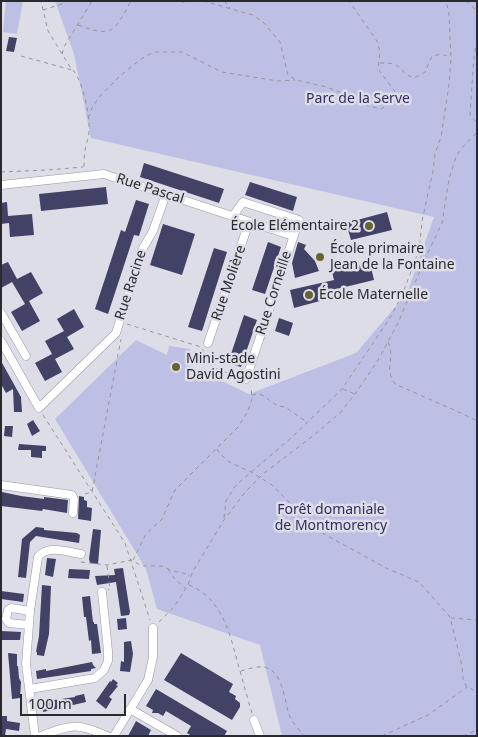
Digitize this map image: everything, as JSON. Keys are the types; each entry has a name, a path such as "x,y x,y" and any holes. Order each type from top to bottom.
{"street":[{"name":"Rue Pascal","path":"1,185 104,174 293,236"},
{"name":"Rue Racine","path":"39,408 116,333 143,248 153,232 166,194"},
{"path":"233,216 244,202 299,220 293,236"},
{"name":"Rue Molière","path":"208,344 249,222"},
{"name":"Rue Corneille","path":"246,379 293,236"},
{"path":"1,313 26,356"},
{"path":"1,341 39,408"},
{"path":"1,485 72,495 74,499 73,513"},
{"path":"34,736 26,664 30,611 38,556 42,551 48,549 81,554"},
{"path":"30,689 95,678 104,670 108,661 108,651 102,592"},
{"path":"29,625 9,622 6,619 8,610 11,608 30,611"},
{"path":"114,736 148,677 153,657 152,628"},
{"path":"130,709 177,736"},
{"path":"254,720 260,736"},
{"path":"41,736 66,726 86,727 107,736"}],"path":[{"path":"41,1 48,31 82,84 90,130 85,148 85,176"},
{"path":"42,10 62,4 65,1"},
{"path":"62,55 65,46 92,1"},
{"path":"78,25 94,31 110,31 118,25 131,1"},
{"path":"180,1 186,3 189,1"},
{"path":"203,1 253,15 272,30 280,42 288,75 296,80"},
{"path":"224,1 231,9"},
{"path":"88,118 100,96 120,76 141,59 154,52 182,52 222,72 278,81 296,80 327,87 346,94 365,105 381,108 392,102 396,93 378,69 380,52 377,41 349,1"},
{"path":"224,520 226,500 236,485 308,423 342,389 390,318 403,293 416,258 435,154 441,137 449,85 451,58 449,14 446,1"},
{"path":"466,1 475,8 477,13"},
{"path":"477,40 474,56 470,115 477,123"},
{"path":"379,63 392,63 402,68 408,76 414,78 425,72 432,56 442,54 451,58"},
{"path":"21,56 72,70"},
{"path":"39,408 125,543 132,560 152,628 174,607 188,585 192,571 224,520 246,491 259,477 314,436 340,413 377,362 410,296 424,259 442,222 449,179 456,157 477,132"},
{"path":"1,172 84,166"},
{"path":"119,322 201,347 212,367 246,379 252,396 247,413 238,427 175,490 162,519 146,534 132,560"},
{"path":"92,492 121,339"},
{"path":"388,341 392,350 389,369 390,377 395,384 461,412 477,421"},
{"path":"342,389 355,394"},
{"path":"252,396 258,394 265,396 270,401 278,406 285,407 308,423"},
{"path":"217,448 220,454 231,463 251,472 272,485 312,525 324,534 388,569 419,582 450,617 462,666 463,679 468,687 477,692"},
{"path":"85,494 92,492"},
{"path":"81,554 81,562 107,565 132,560 140,566 162,566 176,572 185,572 191,576"},
{"path":"102,592 110,589 107,565"},
{"path":"168,568 174,578 186,588"},
{"path":"188,585 196,588 209,598 228,626 254,720"},
{"path":"450,617 477,620"},
{"path":"240,671 262,667 274,673 281,684 290,716 295,726 304,736"},
{"path":"382,736 428,715 468,687"},
{"path":"462,736 477,730"}],"green space":[{"path":"6,1 23,1 17,34 3,32"},
{"name":"Forêt domaniale de Montmorency","path":"55,1 477,1 477,736 282,736 260,645 157,609 146,569 55,419 136,340 167,355 169,346 190,349 188,365 249,394 356,353 407,293 434,217 91,138 74,54"}],"building":[{"path":"9,37 17,38 14,52 6,51"},
{"path":"144,163 224,189 219,203 140,177"},
{"path":"250,182 297,197 293,211 245,195"},
{"path":"106,187 108,204 41,211 39,194"},
{"path":"136,200 149,204 139,236 134,235 108,314 95,309 121,230 125,232"},
{"path":"7,202 8,216 32,214 34,235 10,237 9,223 1,224 1,203"},
{"name":"École Elémentaire 2","path":"387,212 392,230 351,240 346,223"},
{"path":"163,224 195,234 182,275 150,265"},
{"path":"268,242 281,247 265,294 252,290"},
{"path":"298,242 306,245 304,249 315,261 319,271 295,278 292,263"},
{"path":"214,248 227,252 202,331 188,327"},
{"path":"8,262 17,279 31,272 43,293 29,301 40,321 22,331 11,312 25,304 12,282 1,288 1,265"},
{"path":"370,263 374,280 337,289 330,292 331,298 294,308 290,290 334,280 332,272"},
{"path":"74,309 84,327 67,337 74,349 55,359 62,372 45,381 35,363 52,354 45,341 64,331 57,319"},
{"path":"244,315 257,320 241,367 228,363"},
{"path":"279,318 293,323 289,336 275,331"},
{"path":"1,361 21,397 22,412 14,412 13,389 6,393 1,384"},
{"path":"33,420 40,431 32,436 27,424"},
{"path":"5,426 13,426 12,437 4,436"},
{"path":"19,444 46,446 46,451 42,451 42,458 31,457 31,450 18,450"},
{"path":"2,492 44,499 44,497 68,500 67,513 1,506"},
{"path":"79,496 84,497 84,500 87,501 87,507 92,508 91,521 78,519"},
{"path":"36,527 44,528 44,530 77,533 80,535 79,543 36,536 30,542 26,578 18,577 22,539"},
{"path":"93,529 101,530 98,564 90,563 89,559"},
{"path":"47,558 56,559 53,577 45,575"},
{"path":"123,568 130,612 129,615 121,616 116,582 97,585 95,576 115,575 114,569"},
{"path":"69,569 90,570 89,579 68,578"},
{"path":"42,585 51,586 49,634 44,656 37,655 36,652 39,636"},
{"path":"1,591 24,594 23,602 1,599"},
{"path":"90,596 93,622 97,624 101,653 92,654 91,640 89,641 86,617 84,617 82,597"},
{"path":"126,618 127,629 118,630 117,619"},
{"path":"1,631 21,632 20,640 1,640"},
{"path":"131,641 133,654 130,672 120,671 121,661 124,662 124,642"},
{"path":"8,653 17,654 17,666 21,682 20,698 12,699"},
{"path":"181,653 233,684 229,692 236,696 235,699 240,703 240,707 232,720 164,680"},
{"path":"92,662 96,668 91,669 91,671 37,679 36,671 46,669 46,671"},
{"path":"113,679 118,683 116,685 118,686 109,697 112,699 106,709 96,701"},
{"path":"156,689 227,731 224,736 192,736 187,733 191,726 166,711 163,716 158,713 152,713 153,710 146,706"},
{"path":"84,694 86,702 43,712 41,702"},
{"path":"1,716 7,716 7,721 20,723 19,731 6,729 5,736 1,736"},
{"path":"136,721 151,730 148,736 128,736"}],"place":[{"name":"École Elémentaire 2","path":"369,226"},
{"name":"École primaire Jean de la Fontaine","path":"320,257"},
{"name":"École Maternelle","path":"309,295"},
{"name":"Mini-stade David Agostini","path":"176,367"}],"park label":[{"name":"Parc de la Serve","path":"358,99"}]}
